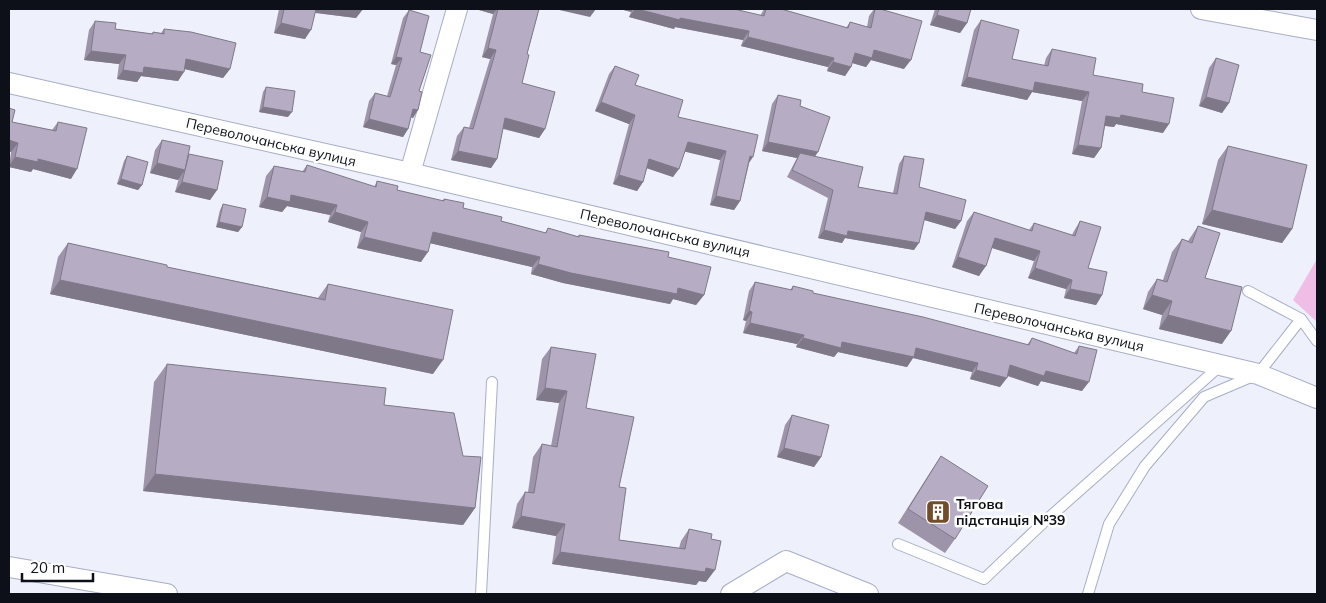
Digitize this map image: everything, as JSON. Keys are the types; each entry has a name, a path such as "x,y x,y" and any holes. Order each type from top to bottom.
{"street":[{"path":"410,173 457,9"},
{"path":"1201,9 1317,30"},
{"name":"Переволочанська вулиця","path":"9,83 410,173 1221,365 1258,374 1317,398"},
{"path":"731,594 786,561 868,594"},
{"path":"9,567 167,594"}],"lane":[{"path":"1248,291 1301,319 1317,341"},
{"path":"1088,594 1109,524 1145,466 1204,397 1258,374 1301,319"},
{"path":"898,544 984,579 1044,522 1221,365"},
{"path":"481,594 492,382"}],"shaded area":[{"path":"1317,259 1317,322 1293,300"}],"building":[{"path":"284,9 316,9 311,30 281,23"},
{"path":"498,9 539,9 527,54 529,55 522,83 555,92 545,129 505,118 497,159 458,151 464,127 473,129 496,50 488,48"},
{"path":"637,9 734,9 764,16 766,9 781,9 848,28 850,22 871,28 875,9 880,9 922,21 911,60 874,50 872,58 855,53 851,67 833,62 834,58 748,37 749,31 680,18 680,20"},
{"path":"939,9 971,9 967,23 937,15"},
{"path":"409,10 429,16 420,52 431,55 419,91 422,92 418,110 413,109 408,129 369,119 375,93 390,97 402,58 396,57"},
{"path":"981,20 1019,30 1012,59 1048,66 1052,49 1096,58 1093,75 1143,84 1142,92 1174,98 1169,124 1121,115 1120,118 1106,116 1101,148 1078,145 1089,92 1035,82 1033,91 967,77"},
{"path":"95,21 116,23 115,29 153,34 153,32 164,34 164,29 191,32 236,43 230,69 186,59 184,72 144,67 143,73 123,70 126,55 91,51"},
{"path":"1216,58 1239,65 1229,103 1206,97"},
{"path":"615,66 639,75 635,85 683,100 678,117 758,135 753,157 750,156 740,201 716,196 726,151 688,142 679,169 649,159 643,182 619,175 635,115 601,102"},
{"path":"266,87 295,91 292,112 263,107"},
{"path":"778,95 801,100 800,106 830,117 818,152 768,142"},
{"path":"9,108 15,110 12,122 56,131 58,122 87,128 77,169 38,159 38,162 15,157 18,143 9,140"},
{"path":"162,140 190,146 185,170 157,163"},
{"path":"1228,146 1307,165 1292,229 1212,210"},
{"path":"800,153 863,167 858,187 897,194 904,156 924,159 919,187 966,200 961,221 926,212 919,243 848,231 847,236 824,230 833,190 792,170"},
{"path":"189,154 223,161 217,190 182,182"},
{"path":"127,156 148,162 142,185 121,179"},
{"path":"307,165 376,187 377,181 398,186 397,190 444,201 444,199 464,203 463,208 502,217 501,221 546,233 548,228 579,237 579,235 669,252 668,257 711,267 704,295 678,288 677,294 571,273 538,264 540,257 433,232 428,252 364,237 368,222 335,212 337,205 291,195 290,202 267,197 274,166 305,172"},
{"path":"223,204 246,209 242,227 219,222"},
{"path":"974,212 1032,231 1034,223 1075,236 1080,221 1101,227 1088,268 1107,272 1102,295 1070,289 1072,280 1035,268 1040,251 995,238 986,266 958,257"},
{"path":"1198,226 1220,233 1205,278 1242,287 1231,331 1168,315 1172,301 1152,295 1157,279 1167,282 1182,239 1192,243"},
{"path":"68,243 167,265 167,267 325,300 328,284 453,310 443,360 60,280"},
{"path":"755,282 792,290 793,286 813,291 813,293 923,317 1029,345 1032,338 1077,354 1079,346 1097,350 1089,382 1046,371 1044,376 1010,365 1007,378 976,370 978,363 916,348 914,357 842,342 841,348 803,338 804,335 750,323 752,312 749,311"},
{"path":"551,347 596,354 586,408 634,417 619,487 626,488 619,540 685,549 689,529 712,534 711,539 721,541 715,570 706,568 705,572 560,552 565,524 521,516 525,492 534,493 542,444 557,447 567,391 545,388"},
{"path":"167,364 386,388 384,405 454,413 463,456 481,457 475,508 155,474"},
{"path":"792,415 829,425 821,457 784,448"},
{"name":"Тягова пiдстанцiя №39","path":"941,456 988,486 955,539 908,509"}],"place":[{"name":"Тягова пiдстанцiя №39","path":"938,512"}]}
